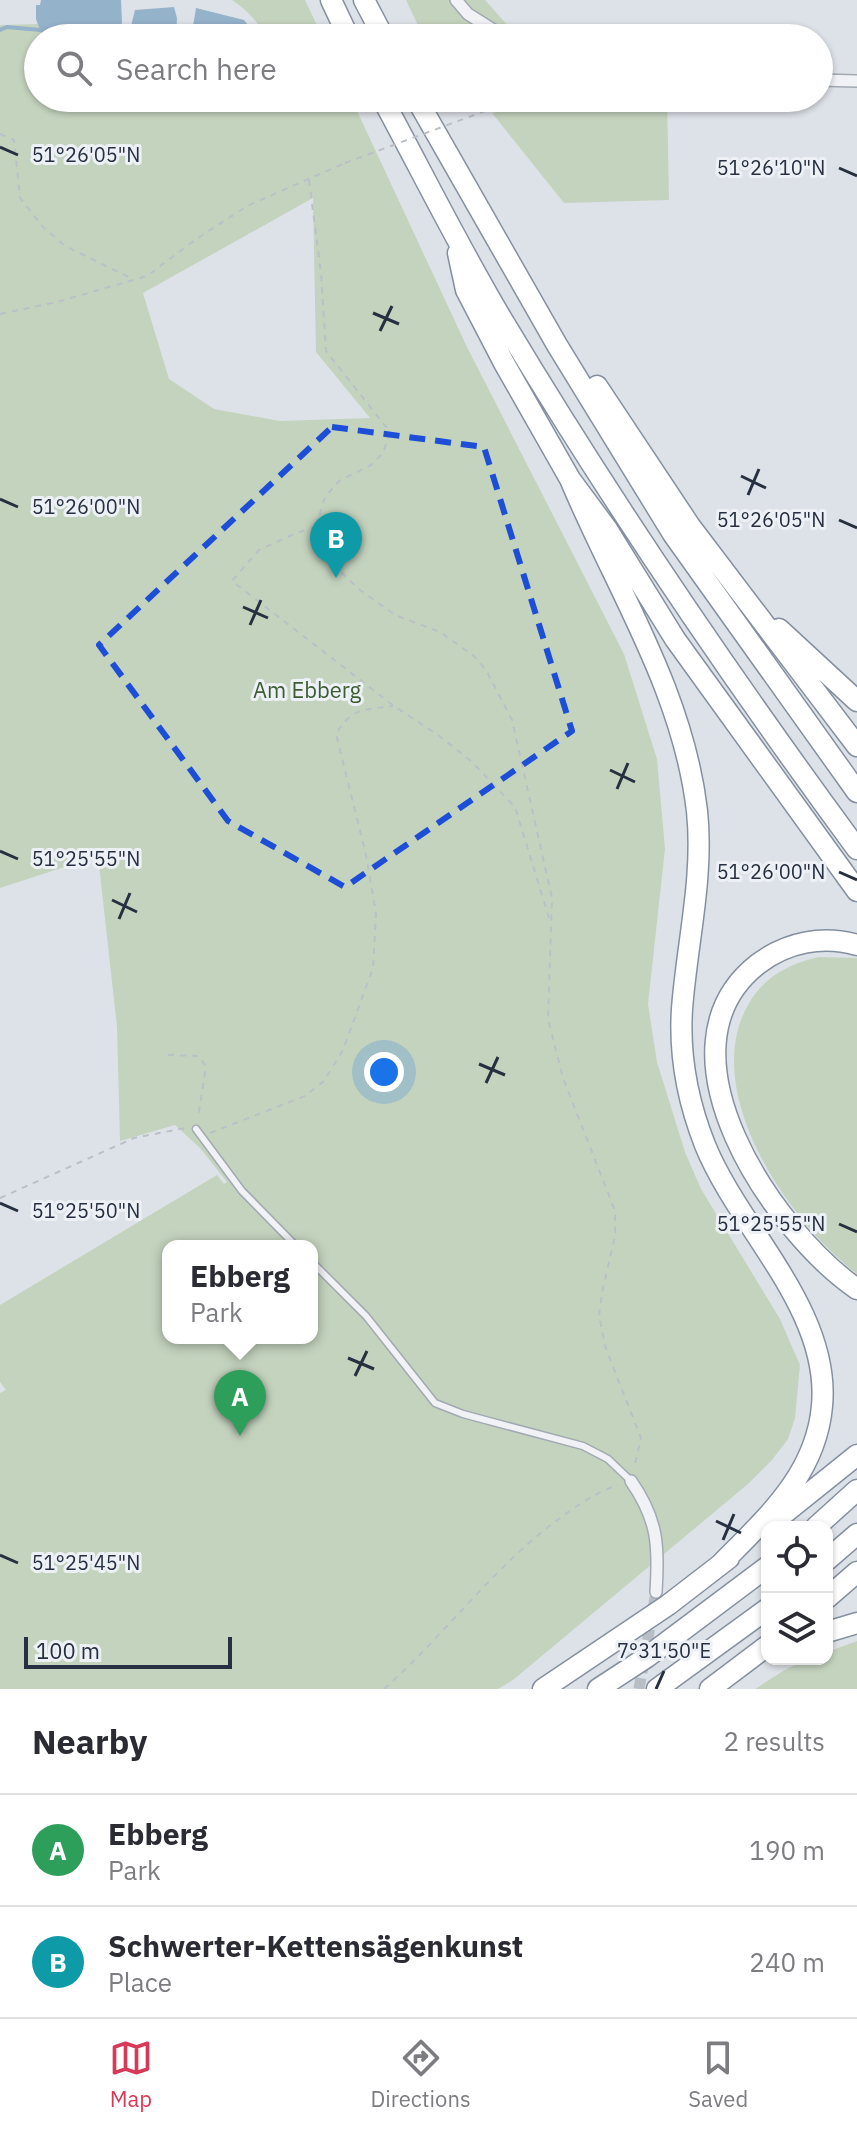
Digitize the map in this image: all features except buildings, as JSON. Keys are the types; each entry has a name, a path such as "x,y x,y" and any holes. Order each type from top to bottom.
{"highway":[{"path":"331,0 342,24"},
{"path":"364,0 377,24"},
{"path":"379,0 391,24"},
{"path":"390,112 502,320 628,519 696,623 857,849"},
{"path":"424,112 542,321 673,534 857,792"},
{"path":"438,112 565,338 690,526 771,637 857,746"},
{"path":"453,230 466,290 570,479 594,536 659,668 683,738 697,814 698,855 682,1011 682,1042 692,1108 719,1175 793,1297 820,1360 823,1405 812,1450 802,1474 777,1506 721,1564"},
{"path":"570,479 607,529 675,639 857,891"},
{"path":"690,526 787,638 857,701"},
{"path":"857,945 834,941 803,942 764,959 741,981 723,1009 715,1053 722,1098 755,1176 818,1257 857,1289"},
{"path":"775,1521 857,1455"},
{"path":"823,1521 857,1490"},
{"path":"543,1689 668,1605 761,1533"},
{"path":"833,1555 857,1534"},
{"path":"598,1689 647,1657 761,1572"},
{"path":"833,1593 857,1572"},
{"path":"657,1689 761,1613"},
{"path":"833,1630 857,1623"},
{"path":"710,1689 761,1651"},
{"path":"710,1689 761,1663"}],"street":[{"path":"456,0 468,14 484,24"},
{"path":"833,80 857,81"},
{"path":"631,1481 646,1502 654,1524 658,1555 656,1592"}],"lane":[{"path":"196,1129 242,1191 290,1240"},
{"path":"318,1268 366,1316 435,1403 463,1414 583,1446 608,1459 631,1481"}],"path":[{"path":"0,314 57,302 147,276 247,206 345,163 482,112"},
{"path":"0,134 14,140 20,198 43,227 65,246 134,280"},
{"path":"309,180 321,273 326,351 390,432 383,453 371,465 339,481 325,497 316,527 328,560 360,590 395,615 440,632 459,644 486,670 512,720 552,898 548,1019 563,1078 615,1211 615,1236 599,1316 606,1349 641,1438 631,1481 606,1489 542,1531 495,1572 420,1656 384,1689"},
{"path":"316,527 259,550 232,581 471,761 515,807 551,922"},
{"path":"202,1136 305,1096 324,1081 343,1050 373,968 376,914 366,855 336,734 345,718 357,710 394,706"},
{"path":"0,1198 134,1138 191,1127 196,1129 206,1066 198,1056 168,1055"}],"highlighted area":[{"path":"332,427 484,447 572,731 345,887 228,821 99,645"}],"green space":[{"path":"232,0 305,0 316,24 258,24"},
{"path":"406,0 485,0 506,24 417,24"},
{"name":"Am Ebberg","path":"24,24 24,112 358,112 467,347 624,654 657,759 665,849 648,1004 657,1062 685,1152 701,1189 780,1319 800,1365 795,1418 788,1439 748,1484 513,1680 498,1689 0,1689 0,1393 6,1390 0,1382 0,1305 217,1175 224,1184 227,1182 200,1148 175,1125 120,1141 117,1027 98,856 0,888 0,25","holes":["313,198 316,352 370,418 280,421 214,409 169,379 143,293"]},
{"path":"667,112 669,200 564,203 492,113"},
{"path":"819,957 857,958 857,1274 830,1251 779,1188 758,1151 743,1113 735,1075 736,1037 755,994 779,972"},
{"path":"857,1641 857,1689 755,1689 796,1665 833,1665 833,1650"}],"water":[{"path":"41,0 121,0 122,24 38,24 36,5 40,5"},
{"path":"174,7 177,24 132,24 135,10"},
{"path":"196,8 244,20 247,24 193,24"}],"waterway":[{"path":"0,30 7,27 24,29"}],"tunnel":[{"path":"639,1689 656,1592"}],"place":[{"name":"Schwerter-Kettensägenkunst","path":"336,578"},
{"name":"Ebberg","path":"240,1436"}]}
